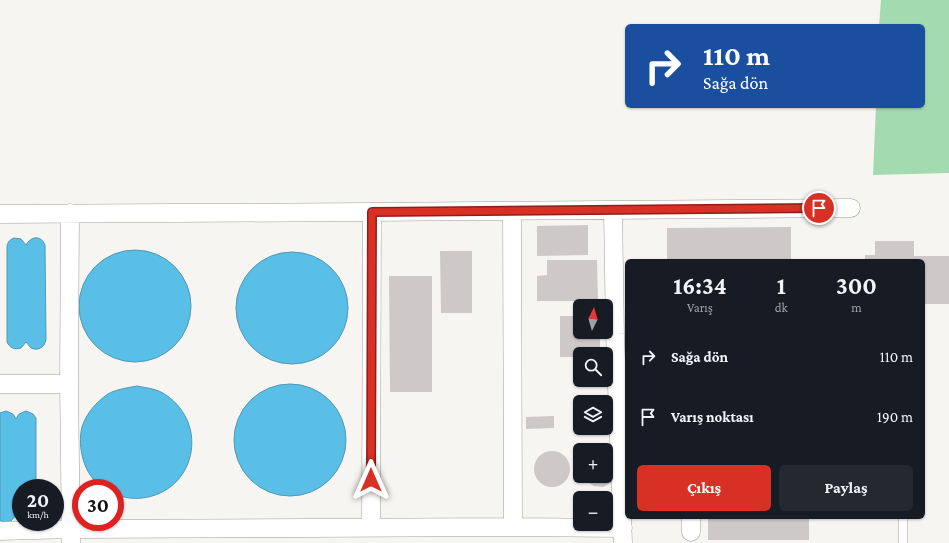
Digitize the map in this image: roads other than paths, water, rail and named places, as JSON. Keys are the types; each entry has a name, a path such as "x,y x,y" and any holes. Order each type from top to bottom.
{"street":[{"path":"0,214 851,208"},
{"path":"0,531 71,536 187,536 371,528 513,527 623,536 621,334 613,210"},
{"path":"512,211 513,527"},
{"path":"371,528 372,212"},
{"path":"70,213 69,384 71,536"},
{"path":"0,384 69,384"}],"lane":[{"path":"903,519 903,543"}],"water":[{"path":"14,238 21,239 26,245 33,238 39,238 45,245 46,340 44,345 38,349 31,348 26,342 21,348 14,349 9,346 7,342 7,246 8,243"},
{"path":"135,250 156,254 174,267 187,285 191,306 187,327 174,345 156,358 135,362 114,358 96,345 83,327 79,306 83,285 96,267 114,254"},
{"path":"292,252 313,256 331,269 344,287 348,308 344,329 331,347 313,360 292,364 271,360 253,347 240,329 236,308 240,287 253,269 271,256"},
{"path":"290,384 311,388 329,401 342,419 346,440 342,461 329,479 311,492 290,496 269,492 251,479 238,461 234,440 238,419 251,401 269,388"},
{"path":"137,386 160,391 166,395 180,408 188,423 192,439 190,456 184,471 174,484 160,493 142,498 124,497 124,479 94,479 87,469 81,452 80,443 82,427 89,413 108,394"},
{"path":"6,411 13,414 16,419 19,414 26,411 33,414 36,418 36,479 12,479 12,520 3,522 0,520 0,413"}]}
